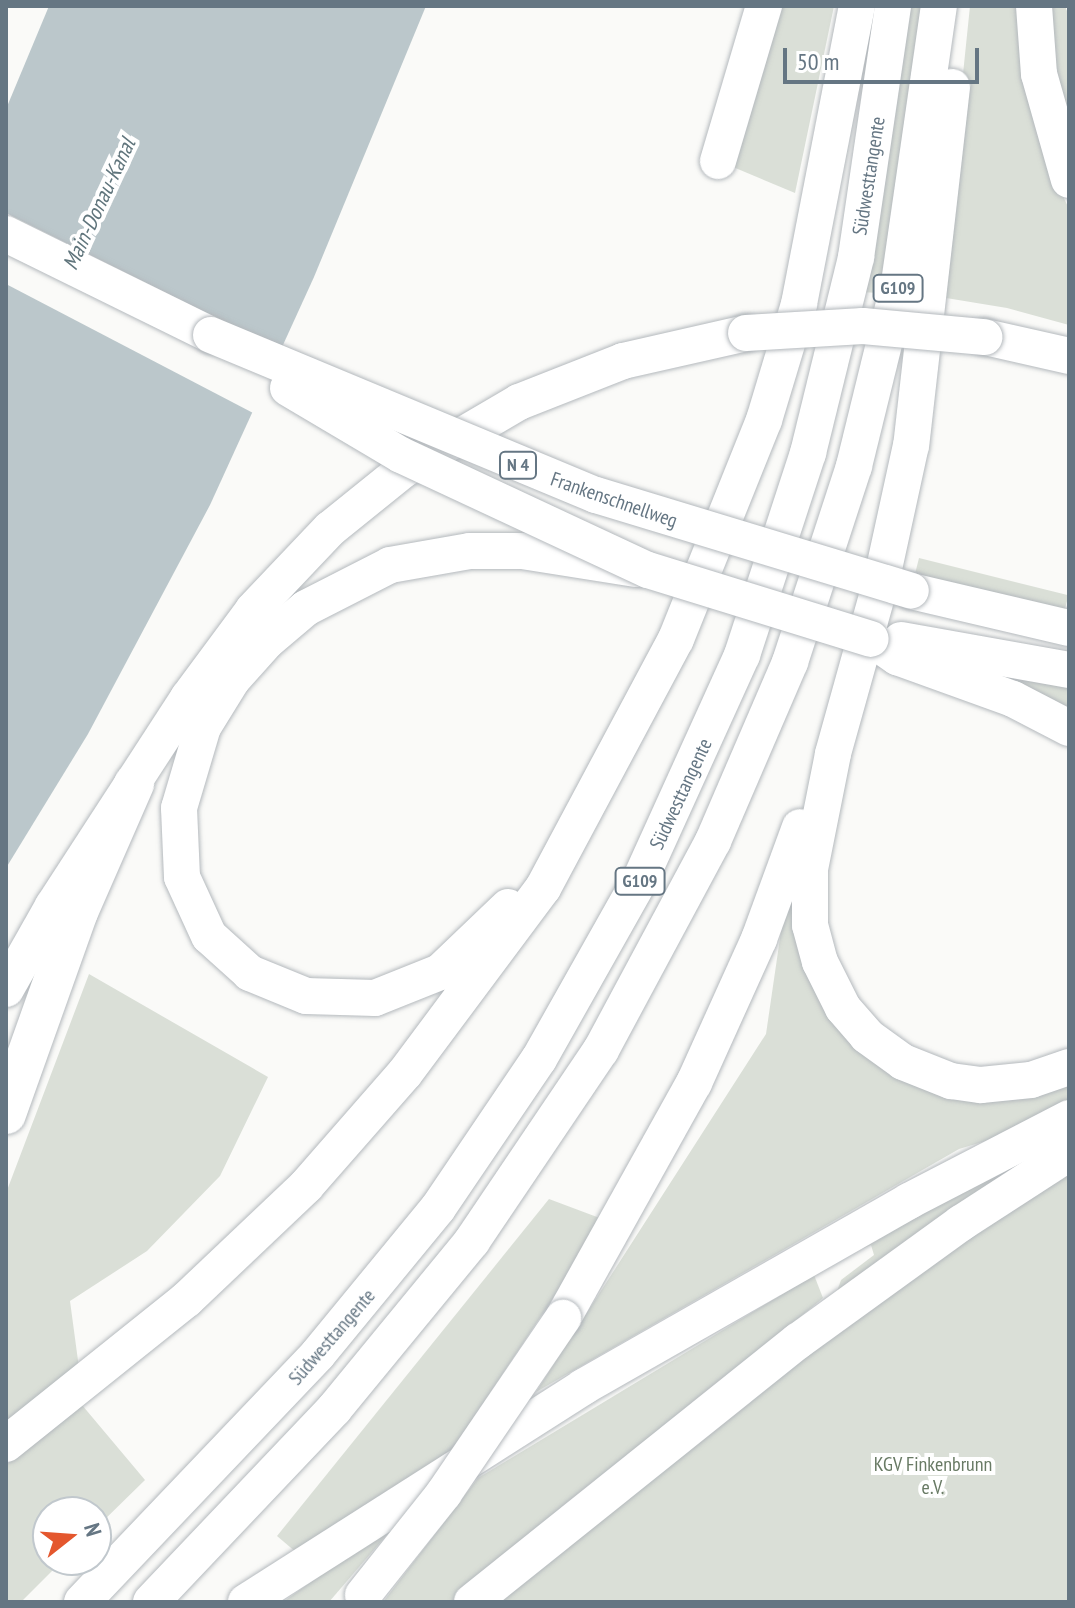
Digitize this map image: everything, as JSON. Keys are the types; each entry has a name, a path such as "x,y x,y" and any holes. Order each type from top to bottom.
{"highway":[{"path":"718,161 764,6"},
{"path":"6,1444 187,1299 338,1152 491,964 543,888 676,639 764,420 799,304 857,6"},
{"name":"Südwesttangente","path":"82,1602 308,1365 438,1208 539,1059 640,880 742,655 808,453 856,257 893,6"},
{"name":"G109","path":"151,1602 335,1408 472,1241 601,1050 713,841 790,662 858,452 901,269 939,6"},
{"path":"360,1598 444,1493 563,1318 694,1083 833,754 864,648 911,445 939,234 955,48 954,6"},
{"path":"1034,6 1039,74 1069,180"},
{"name":"Frankenschnellweg","path":"6,234 211,335 596,495 911,591 1069,628"},
{"path":"6,989 53,906 188,698 253,610 330,529 403,470 481,422 559,384 623,361 746,333 863,326 985,337 1069,356"},
{"path":"211,335 329,415 389,448 648,570 890,645 1013,699 1069,728"},
{"path":"572,834 464,952 423,982 375,998 306,996 250,973 209,936 188,898 179,860 179,808 203,727 232,680 306,608 352,581 431,555 522,551 648,570"},
{"path":"890,645 1069,670"},
{"path":"833,754 809,896 820,962 843,1008 885,1051 951,1081 1012,1084 1069,1067"},
{"path":"6,1114 78,912 134,784"},
{"path":"246,1602 621,1365 897,1207 1069,1118"},
{"path":"472,1602 798,1341 961,1223 1069,1153"}],"green space":[{"path":"781,6 834,6 795,193 733,167"},
{"path":"905,6 922,6 902,165 879,293 861,292"},
{"path":"970,6 1023,6 1056,181 1069,209 1069,325 1007,308 940,297"},
{"path":"1043,6 1065,6 1069,16 1069,158"},
{"path":"919,558 1068,595 1064,613 915,575"},
{"path":"1018,676 1069,685 1069,714 1017,690"},
{"path":"787,890 873,1056 1069,1079 1069,1106 1019,1131 959,1149 536,1392 766,1034"},
{"path":"89,974 268,1077 220,1176 147,1251 70,1301 79,1368 6,1421 6,1193"},
{"path":"1069,1127 834,1300 841,1280 874,1255 871,1245 845,1256"},
{"name":"KGV Finkenbrunn e.V.","path":"1069,1169 1069,1602 500,1602 844,1326"},
{"path":"549,1199 605,1220 450,1453 297,1553 277,1536"},
{"path":"814,1275 823,1298 455,1602 383,1602 478,1478"},
{"path":"82,1405 145,1480 112,1512 112,1496 32,1496 32,1576 47,1576 21,1602 6,1602 6,1465"},
{"path":"402,1517 329,1602 283,1602"}],"water":[{"name":"Main-Donau-Kanal","path":"49,6 426,6 314,277 210,505 88,734 6,868 6,109"}],"pier":[{"path":"6,213 285,352 257,415 6,284"}]}
